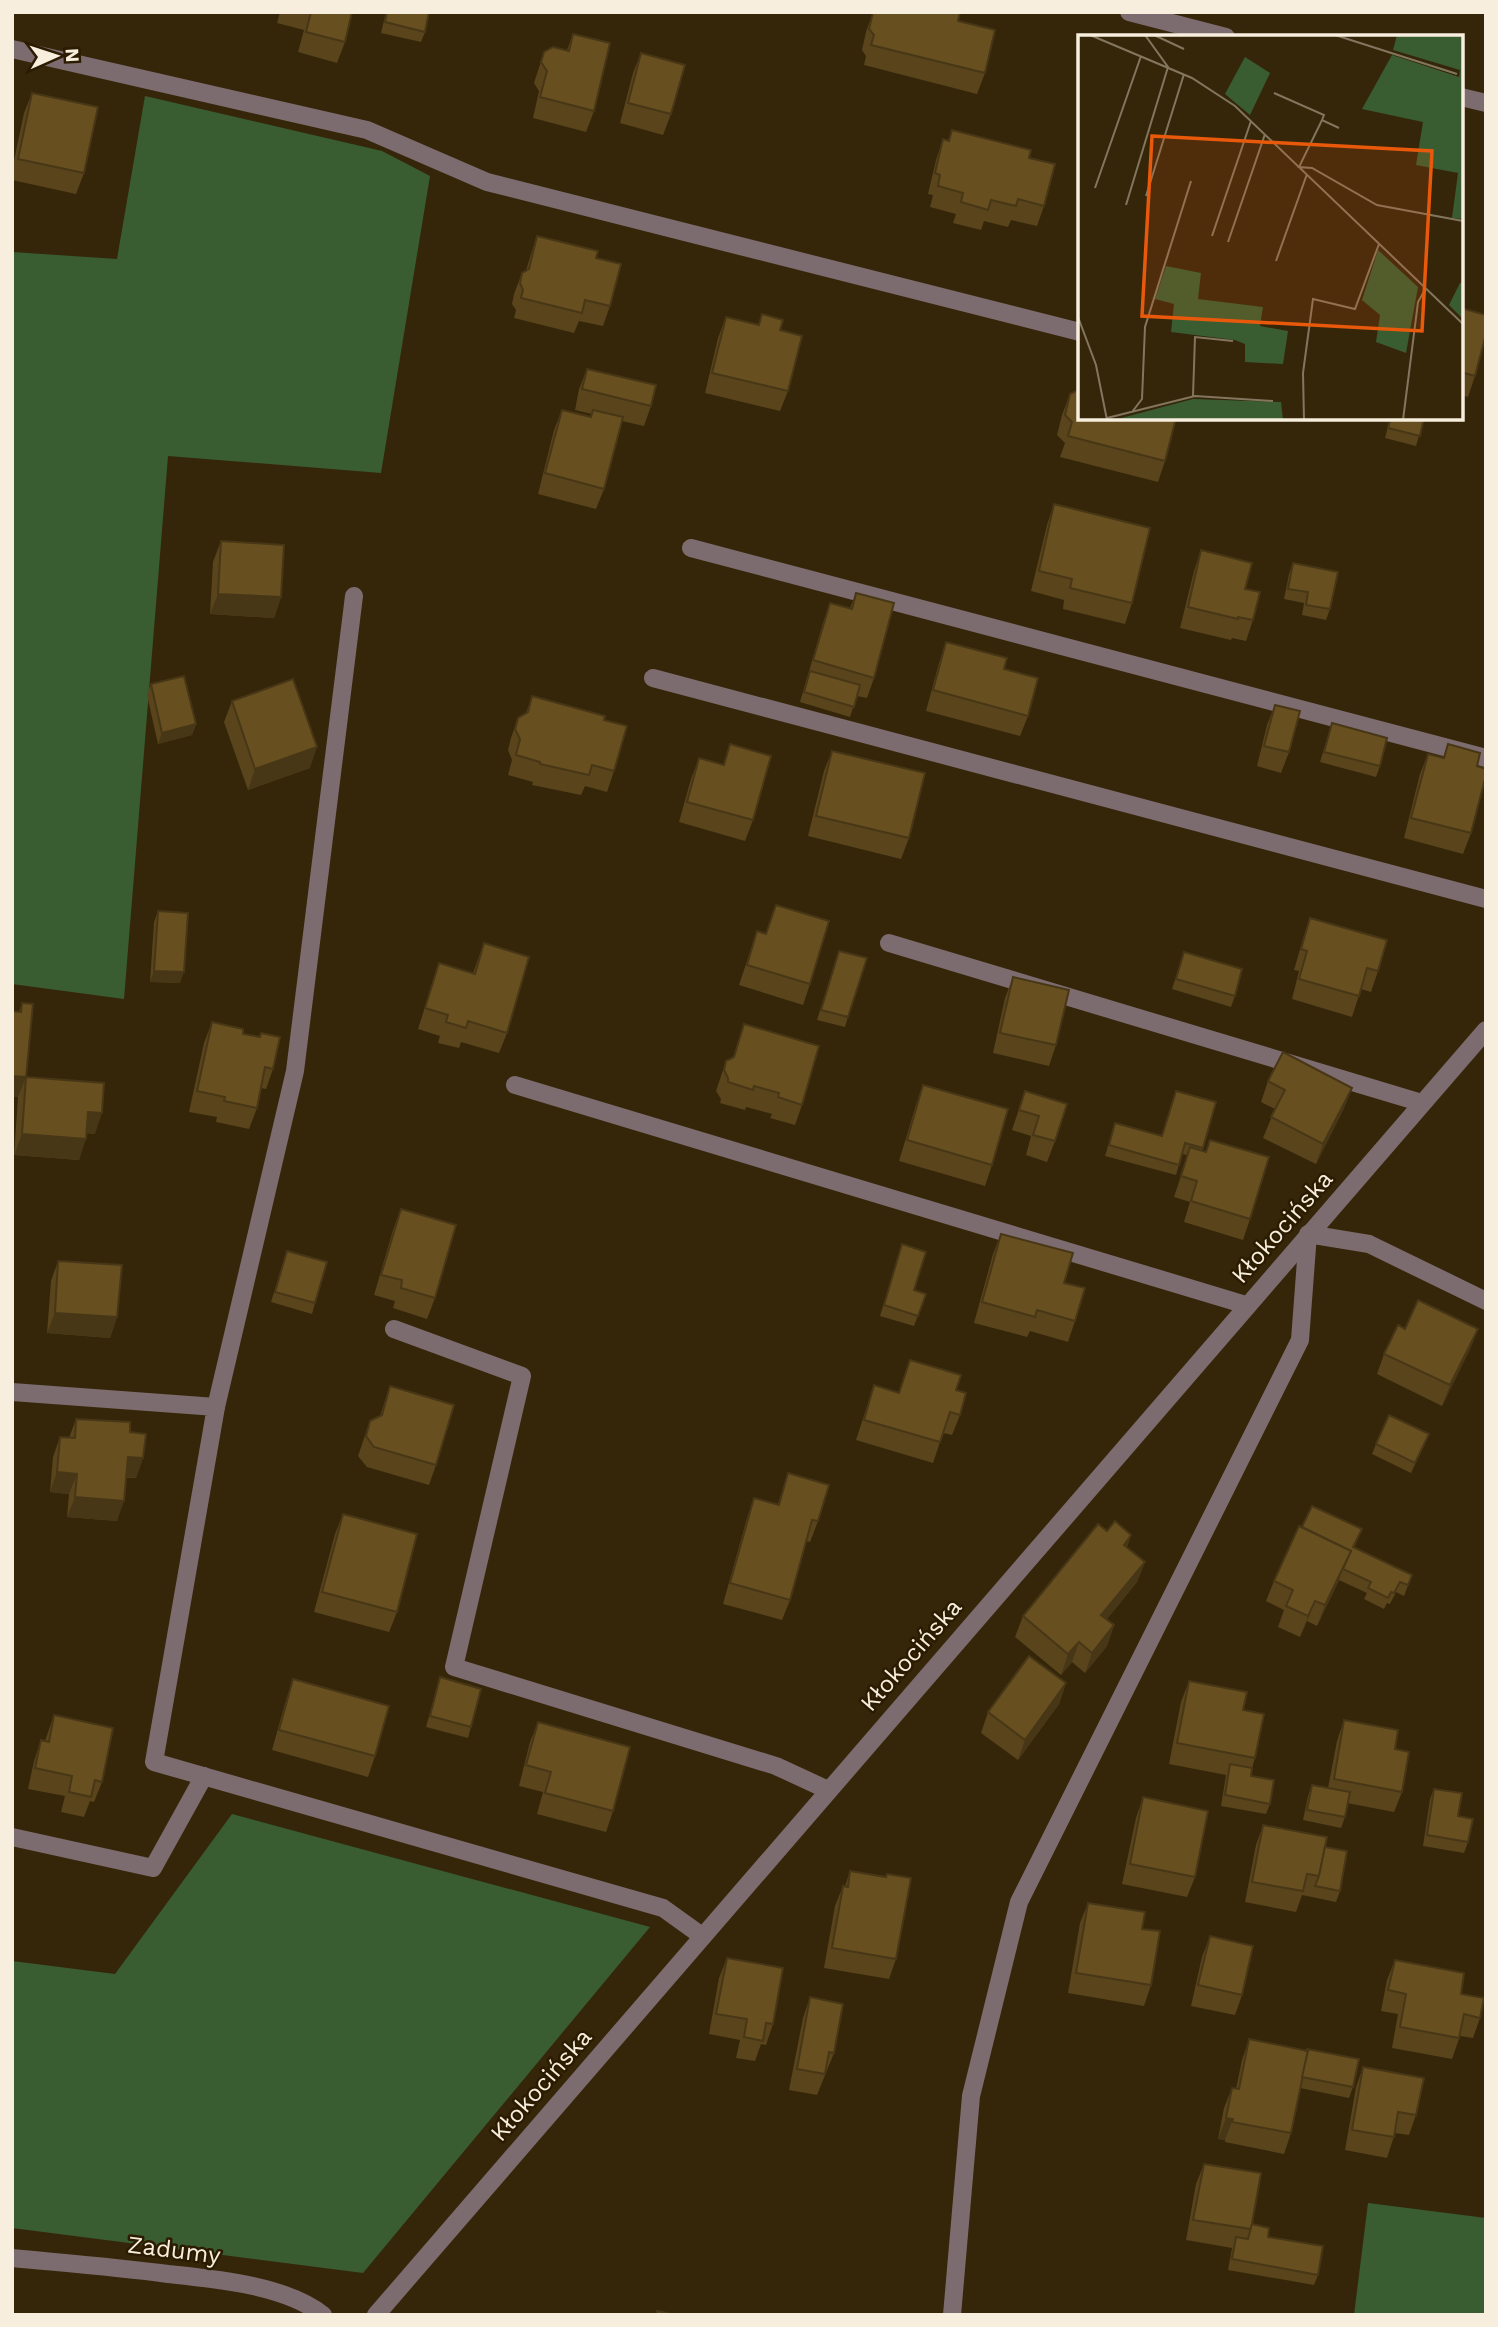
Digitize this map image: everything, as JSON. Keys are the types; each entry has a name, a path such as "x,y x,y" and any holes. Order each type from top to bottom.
{"street":[{"path":"1129,12 1218,35"},
{"path":"12,49 367,130 487,182 1078,331"},
{"path":"1463,97 1486,103"},
{"path":"691,548 1486,758"},
{"path":"354,596 295,1071 216,1407 154,1762 663,1908 702,1936"},
{"path":"653,678 1486,899"},
{"path":"889,943 1422,1103"},
{"name":"Kłokocińska","path":"376,2315 1486,1030"},
{"path":"514,1085 1247,1305"},
{"path":"952,2315 971,2096 1019,1902 1300,1340 1308,1234 1369,1244 1486,1301"},
{"path":"394,1328 522,1376 454,1667 776,1766 828,1790"},
{"path":"12,1392 216,1407"},
{"path":"12,1837 153,1868 204,1776"},
{"name":"Zadumy","path":"12,2259 97,2265 240,2282 296,2300 323,2315"}],"green space":[{"path":"145,96 382,151 430,176 381,473 168,456 124,999 12,984 12,252 117,259"},
{"path":"232,1814 650,1927 363,2273 12,2228 12,1961 115,1974"},
{"path":"1368,2203 1486,2218 1486,2315 1354,2315"}],"building":[{"path":"311,12 352,12 345,42 306,32"},
{"path":"387,12 429,12 425,32 385,22"},
{"path":"873,12 960,12 958,21 995,30 985,73 871,45 874,35 869,29"},
{"path":"573,34 610,43 594,111 540,97 547,71 541,62 544,52 553,47 569,51"},
{"path":"641,53 685,65 671,114 628,103"},
{"path":"32,93 98,107 84,173 18,159"},
{"path":"952,130 1031,150 1029,158 1055,164 1044,206 1018,199 1016,206 991,200 988,210 961,202 963,193 938,186 940,175 935,173 943,139 949,141"},
{"path":"537,236 598,251 596,258 621,264 610,306 585,300 582,313 521,298 522,273 529,269"},
{"path":"1463,309 1486,315 1486,334 1475,376 1463,373"},
{"path":"762,314 783,320 780,330 802,336 788,391 712,373 726,317 759,325"},
{"path":"587,369 656,385 651,406 582,389"},
{"path":"1078,390 1078,420 1175,420 1165,461 1068,436 1072,422 1065,415 1070,394"},
{"path":"562,410 591,417 593,410 623,417 604,489 545,473"},
{"path":"1390,420 1424,420 1420,436 1388,428"},
{"path":"1054,504 1150,528 1132,603 1070,588 1072,579 1039,571"},
{"path":"221,541 284,545 281,597 218,594"},
{"path":"1201,550 1252,563 1245,589 1260,592 1253,620 1188,607"},
{"path":"1293,563 1338,572 1330,609 1306,605 1308,592 1288,589"},
{"path":"856,593 894,603 874,678 813,660 830,603 852,609"},
{"path":"946,642 1007,658 1004,669 1038,678 1028,716 933,690"},
{"path":"810,671 860,685 854,707 804,692"},
{"path":"184,676 196,724 162,733 151,684"},
{"path":"293,679 317,747 255,769 232,701"},
{"path":"532,696 605,716 604,720 627,726 614,771 592,765 589,775 540,764 516,755 520,739 515,729 518,718 528,712"},
{"path":"1275,705 1300,711 1289,752 1264,746"},
{"path":"1332,723 1387,738 1380,766 1324,752"},
{"path":"730,744 771,756 753,820 687,802 699,758 724,765"},
{"path":"1448,744 1480,753 1477,766 1486,769 1471,833 1411,818 1428,754 1444,758"},
{"path":"832,751 925,773 909,838 816,816"},
{"path":"776,905 829,921 810,984 747,965 757,931 766,934"},
{"path":"158,911 188,913 184,972 154,971"},
{"path":"1310,918 1387,940 1378,971 1367,968 1359,996 1299,979 1307,951 1301,949"},
{"path":"484,943 529,957 507,1033 468,1021 466,1028 446,1022 448,1015 425,1008 439,963 475,974"},
{"path":"839,951 867,958 848,1017 821,1010"},
{"path":"1184,952 1242,969 1235,996 1176,979"},
{"path":"1013,977 1069,990 1056,1045 1000,1033"},
{"path":"22,1003 33,1004 26,1077 12,1076 12,1011 21,1012"},
{"path":"212,1022 243,1029 243,1034 260,1037 261,1033 280,1037 273,1069 265,1067 257,1108 224,1101 225,1097 197,1091"},
{"path":"744,1024 819,1046 802,1105 778,1097 779,1093 754,1086 753,1090 728,1082 724,1070 726,1061 734,1057"},
{"path":"1283,1052 1352,1088 1323,1144 1271,1117 1285,1090 1268,1081"},
{"path":"26,1077 104,1083 102,1113 88,1112 86,1139 22,1134"},
{"path":"923,1085 1008,1109 992,1165 907,1140"},
{"path":"1025,1091 1067,1104 1055,1141 1033,1135 1039,1116 1019,1110"},
{"path":"1176,1091 1216,1102 1203,1148 1185,1143 1179,1165 1109,1145 1115,1123 1162,1136"},
{"path":"1210,1140 1269,1157 1250,1219 1191,1201 1197,1181 1181,1176 1190,1147 1206,1152"},
{"path":"401,1209 456,1225 435,1298 401,1288 402,1280 381,1275"},
{"path":"1001,1234 1073,1253 1064,1283 1085,1288 1075,1321 1037,1310 1035,1317 982,1302"},
{"path":"902,1244 926,1252 914,1290 926,1294 918,1316 884,1305"},
{"path":"287,1251 327,1262 315,1303 275,1292"},
{"path":"58,1261 122,1265 117,1317 55,1313"},
{"path":"1418,1300 1478,1329 1450,1385 1384,1354 1398,1325 1405,1329"},
{"path":"910,1360 961,1375 956,1390 966,1393 960,1415 950,1412 940,1442 864,1420 874,1385 899,1393"},
{"path":"390,1386 454,1405 436,1465 374,1447 366,1436 370,1421 382,1415"},
{"path":"1389,1415 1429,1434 1415,1463 1376,1444"},
{"path":"76,1419 130,1422 130,1432 146,1434 143,1458 128,1457 124,1501 75,1497 77,1474 57,1472 60,1437 75,1438"},
{"path":"788,1473 829,1485 818,1521 812,1520 790,1600 730,1583 754,1498 779,1505"},
{"path":"1312,1506 1362,1529 1353,1547 1412,1575 1408,1585 1400,1582 1388,1598 1368,1588 1371,1582 1343,1569 1351,1551 1302,1527"},
{"path":"343,1514 417,1534 397,1612 322,1592"},
{"path":"1115,1521 1131,1535 1124,1545 1145,1562 1101,1615 1114,1625 1092,1653 1079,1642 1068,1654 1023,1616 1098,1524 1107,1531"},
{"path":"1299,1526 1351,1551 1325,1605 1315,1601 1308,1616 1286,1606 1293,1590 1274,1581"},
{"path":"1029,1656 1066,1683 1025,1740 988,1712"},
{"path":"440,1677 481,1689 471,1727 430,1716"},
{"path":"293,1679 389,1706 375,1756 279,1730"},
{"path":"1189,1681 1247,1692 1243,1710 1264,1714 1255,1758 1177,1743"},
{"path":"54,1715 113,1728 102,1782 95,1780 91,1797 69,1792 72,1776 35,1768 41,1740 49,1742"},
{"path":"1344,1720 1398,1730 1395,1749 1409,1752 1402,1792 1334,1779"},
{"path":"538,1722 630,1747 613,1811 545,1793 551,1772 526,1765"},
{"path":"1230,1764 1252,1768 1251,1776 1274,1780 1270,1804 1225,1795"},
{"path":"1312,1785 1350,1792 1345,1817 1307,1810"},
{"path":"1434,1789 1462,1793 1458,1816 1473,1819 1468,1842 1427,1835"},
{"path":"1143,1797 1208,1811 1195,1877 1130,1864"},
{"path":"1263,1825 1327,1837 1319,1876 1307,1874 1303,1891 1252,1882"},
{"path":"1325,1847 1347,1851 1340,1891 1315,1886"},
{"path":"850,1871 911,1878 896,1959 832,1948 843,1886 848,1887"},
{"path":"1088,1903 1145,1912 1142,1929 1160,1931 1151,1985 1076,1973"},
{"path":"1210,1936 1253,1946 1242,1995 1198,1985"},
{"path":"727,1958 783,1968 773,2024 766,2023 763,2041 744,2037 747,2019 716,2014"},
{"path":"1395,1960 1464,1973 1461,1994 1484,1998 1480,2018 1464,2014 1459,2038 1400,2027 1406,1994 1388,1990"},
{"path":"810,1997 843,2004 834,2053 829,2052 825,2074 797,2069"},
{"path":"1249,2039 1308,2051 1291,2133 1232,2122 1233,2119 1226,2118 1232,2088 1239,2089"},
{"path":"1307,2049 1359,2059 1353,2087 1302,2077"},
{"path":"1363,2067 1424,2078 1416,2115 1398,2112 1394,2137 1352,2130"},
{"path":"1204,2164 1261,2173 1251,2229 1193,2220"},
{"path":"1252,2224 1269,2228 1268,2237 1323,2246 1318,2275 1232,2259 1236,2237 1248,2239"},
{"path":"657,2311 676,2315 657,2315"}]}
